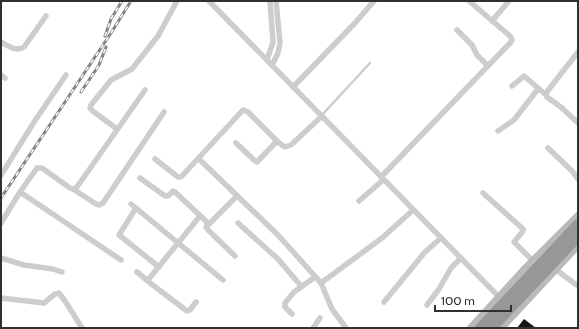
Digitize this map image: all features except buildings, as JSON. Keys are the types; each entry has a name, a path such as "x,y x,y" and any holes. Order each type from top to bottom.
{"highway":[{"path":"480,328 578,224"},
{"path":"492,328 578,237"}],"street":[{"path":"117,130 94,112 90,108 91,105 111,80 132,69 158,36 177,1"},
{"path":"209,1 500,298"},
{"path":"270,1 272,42 270,62"},
{"path":"270,62 278,53 280,43 276,1"},
{"path":"293,87 355,23 374,1"},
{"path":"492,21 509,1"},
{"path":"359,202 512,40 510,36 470,2"},
{"path":"1,42 15,49 21,49 46,16"},
{"path":"457,30 472,45 477,55 488,66"},
{"path":"546,95 547,91 578,52"},
{"path":"1,175 28,131 66,75"},
{"path":"512,86 524,76 578,123"},
{"path":"498,131 514,120 538,89"},
{"path":"73,189 77,187 145,90"},
{"path":"155,159 180,178 243,110 248,112 283,146 288,147 322,116"},
{"path":"1,223 36,169 40,167 64,185 96,204 103,204 164,112"},
{"path":"236,144 257,162 277,141"},
{"path":"548,148 572,170 578,179"},
{"path":"199,159 278,235 315,277 320,283 332,309 346,328"},
{"path":"140,178 165,196 175,192 209,224"},
{"path":"20,192 121,260"},
{"path":"483,193 523,228 523,231 514,242 533,261"},
{"path":"235,256 207,229 209,224 237,196"},
{"path":"131,204 178,241 223,280"},
{"path":"136,208 119,235 159,267"},
{"path":"320,283 382,238 413,210"},
{"path":"148,281 178,241 200,216"},
{"path":"471,328 533,261 578,216"},
{"path":"238,223 274,256 301,286"},
{"path":"384,302 425,252 441,238"},
{"path":"501,328 578,245"},
{"path":"1,258 24,265 53,269 62,272"},
{"path":"427,305 439,289 451,268 461,258"},
{"path":"556,269 578,286"},
{"path":"137,272 187,311 190,311 196,302"},
{"path":"292,314 285,307 285,303 294,292 315,277"},
{"path":"1,298 44,303 55,294 59,293 82,328"},
{"path":"313,328 320,318"}],"lane":[{"path":"322,116 370,63"}],"railway":[{"path":"105,36 111,19 122,1"},
{"path":"1,198 131,1"},
{"path":"81,92 99,65 106,47"}]}
